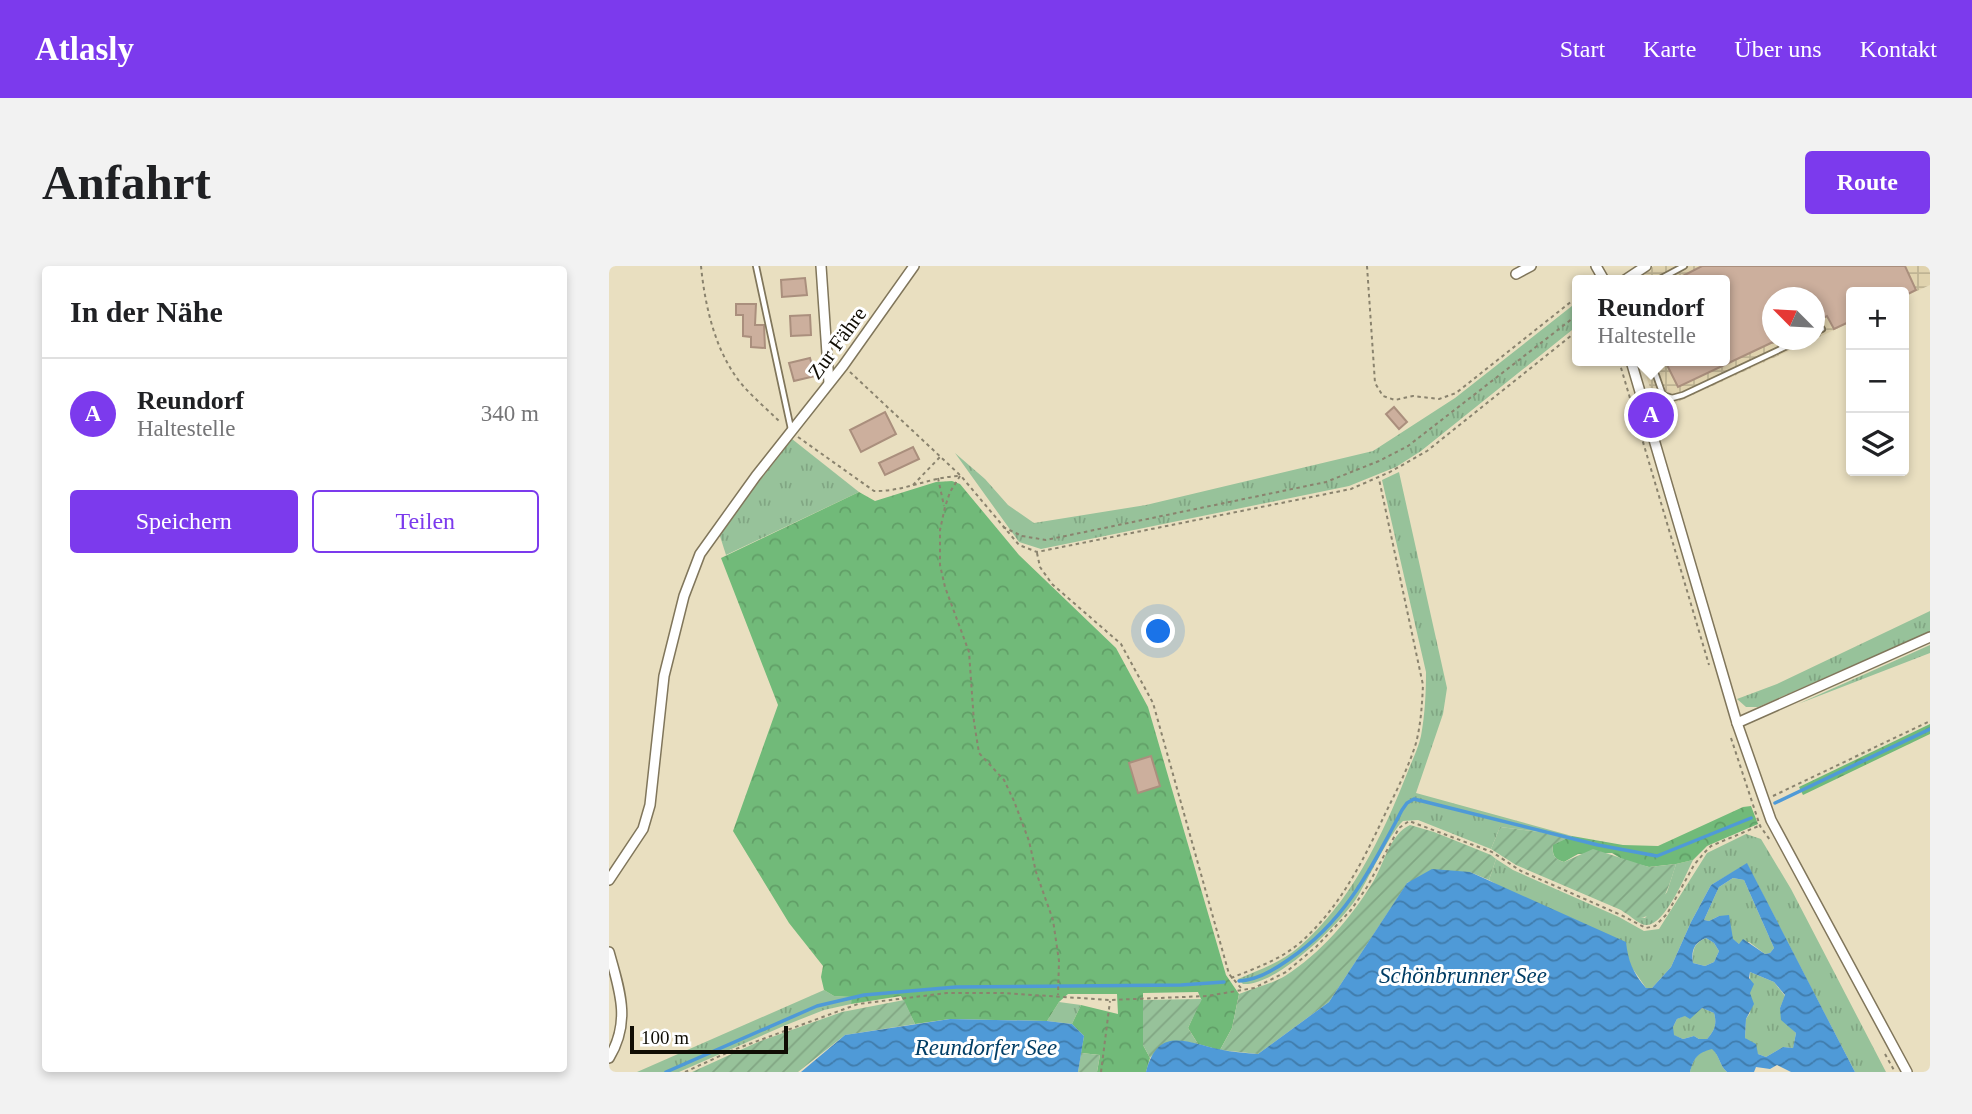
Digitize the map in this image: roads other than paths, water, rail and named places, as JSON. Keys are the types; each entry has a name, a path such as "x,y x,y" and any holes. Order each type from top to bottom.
{"street":[{"path":"821,266 829,383"},
{"name":"Zur Fähre","path":"609,880 643,829 650,805 664,676 684,596 700,554 734,505 843,366 914,266"},
{"path":"1516,274 1531,266"},
{"path":"1633,366 1737,723 1771,820 1907,1072"},
{"path":"1737,723 1930,637"},
{"path":"609,952 622,1004 623,1022 620,1038 609,1058"}],"lane":[{"path":"756,266 789,436"},
{"path":"1667,275 1683,266"},
{"path":"1663,395 1672,398 1683,395 1779,350"},
{"path":"1653,366 1663,395"},
{"path":"1646,407 1660,400 1663,395"}],"water":[{"name":"Schönbrunner See","path":"1747,863 1855,1072 1791,1072 1777,1065 1770,1069 1756,1067 1754,1072 1727,1072 1712,1049 1697,1057 1690,1072 1146,1072 1158,1048 1174,1041 1258,1054 1329,1002 1407,883 1432,869 1470,872 1626,942 1632,966 1646,988 1652,988 1671,967 1711,885","holes":["1733,878 1744,880 1774,948 1770,953 1765,954 1743,939 1739,944 1733,939 1729,915 1704,920 1719,887","1706,938 1714,943 1719,951 1714,962 1705,966 1693,963 1694,947","1750,972 1774,982 1785,995 1780,1008 1781,1020 1796,1033 1793,1048 1783,1047 1766,1057 1758,1054 1756,1044 1745,1038 1746,1019 1754,1004 1750,993 1754,984 1749,978","1702,1008 1714,1013 1715,1027 1707,1039 1694,1036 1683,1039 1674,1035 1673,1027 1677,1019 1685,1016 1690,1019"]},
{"name":"Reundorfer See","path":"950,1019 1072,1024 1084,1036 1078,1072 801,1072 845,1035"}],"waterway":[{"path":"1775,803 1930,729"},
{"path":"1239,981 1259,977 1277,967 1326,929 1355,893 1402,810 1414,799 1598,845 1657,856 1751,818"},
{"path":"666,1072 817,1006 864,995 956,987 1181,985 1224,982"}],"place":[{"name":"Reundorf","path":"1651,415"}]}
